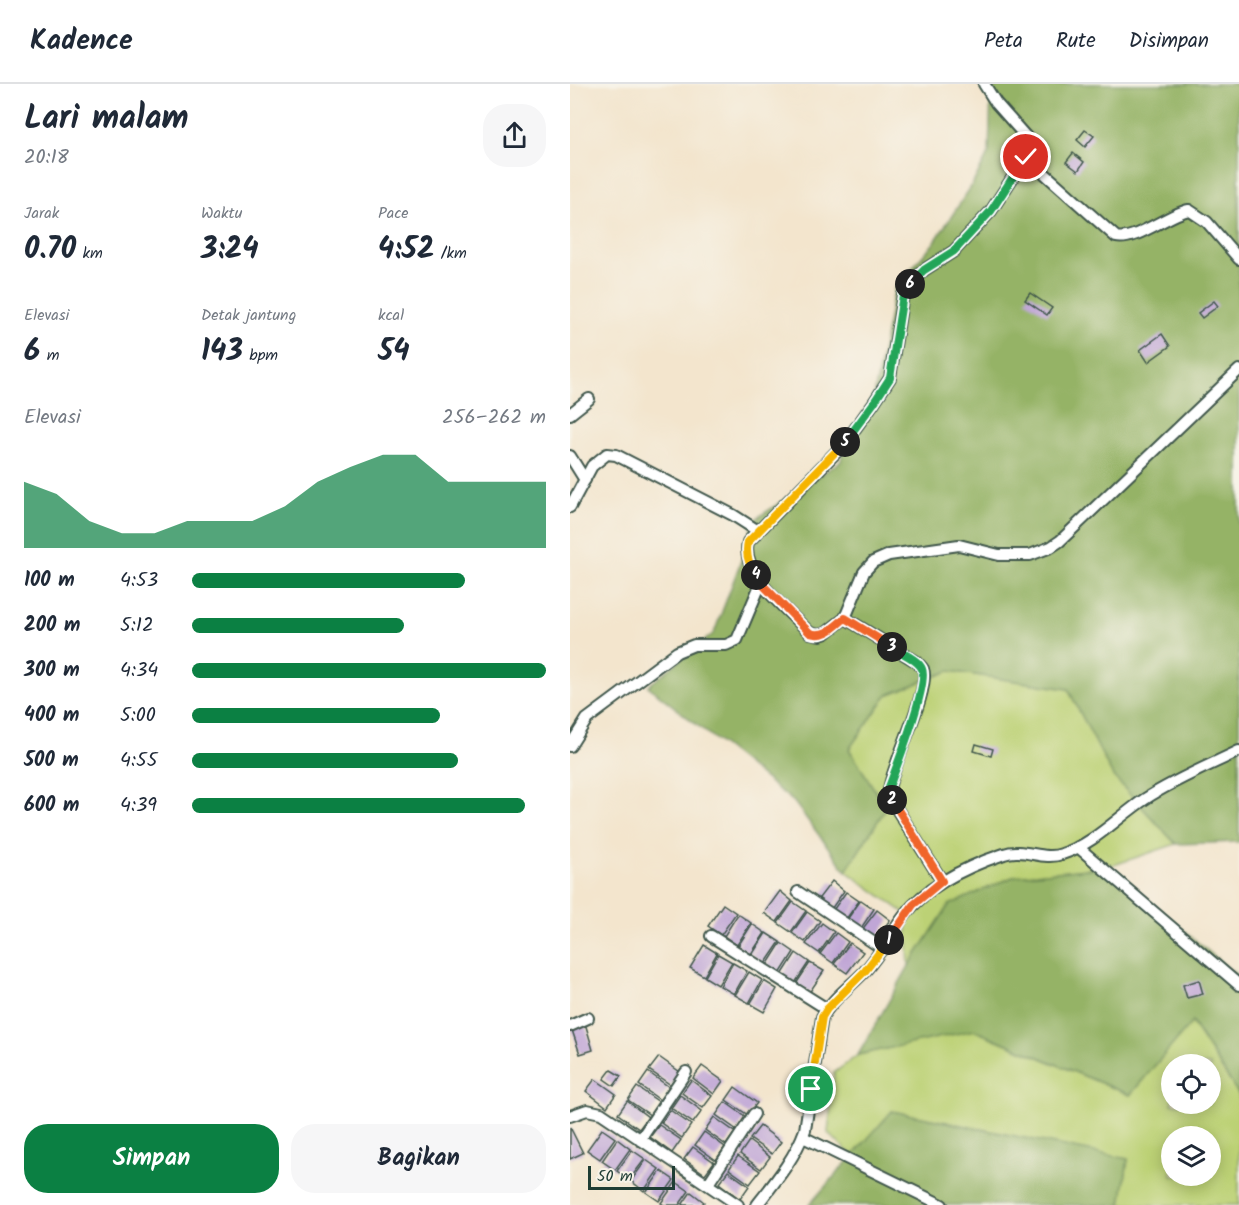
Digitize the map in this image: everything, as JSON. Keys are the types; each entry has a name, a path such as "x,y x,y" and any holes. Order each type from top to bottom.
{"street":[{"path":"984,84 996,103 1027,138 1026,157 991,211 954,251 924,270 909,285 903,295 890,378 879,396 844,444 748,542 746,550 751,568 761,583 810,633 820,634 826,633 845,618 864,572 873,562 889,555 959,545 999,555 1030,555 1051,547 1239,370"},
{"path":"1026,157 1116,237 1122,239 1178,212 1189,210 1207,222 1239,259"},
{"path":"570,414 589,399"},
{"path":"570,507 592,466 607,454 616,454 733,515 758,531"},
{"path":"570,456 585,480"},
{"path":"570,746 587,719 678,652 694,645 726,645 737,640 761,583"},
{"path":"845,618 917,662 923,669 919,700 889,787 891,798 942,881"},
{"path":"757,1205 777,1180 803,1137 809,1113 819,1028 827,1009 865,971 913,905 942,881 1007,852 1042,857 1062,855 1085,844 1146,798 1239,751"},
{"path":"1078,847 1239,985"},
{"path":"798,892 883,949"},
{"path":"711,936 827,1009"},
{"path":"570,1026 588,1018"},
{"path":"640,1140 686,1072"},
{"path":"570,1116 593,1110 601,1113 738,1205"},
{"path":"708,1184 754,1114"},
{"path":"803,1137 942,1205"}],"green space":[{"path":"999,84 1239,84 1239,842 1176,844 1113,776 1068,689 949,671 887,695 849,749 886,808 846,871 794,802 648,686 714,633 748,542 753,521 841,461 844,444 874,395 895,287 934,243 972,185 989,152 991,92"},
{"path":"949,671 1068,689 1113,776 1176,844 1108,867 1015,876 949,905 909,966 906,914 846,871 886,808 849,749 887,695"},
{"path":"1108,867 1239,977 1239,1095 1221,1067 1221,1054 1213,1054 1192,1022 1165,1054 1161,1054 1161,1058 1130,1095 974,1030 858,1055 909,966 949,905 1015,876"},
{"path":"1191,1022 1212,1054 1164,1054"},
{"path":"973,1030 1130,1095 1161,1058 1161,1114 1221,1114 1221,1068 1239,1095 1239,1205 1121,1205 1128,1159 892,1111 853,1156 828,1133 834,1073 858,1055"},
{"path":"892,1111 1128,1159 1121,1205 809,1205"}],"building":[{"path":"1085,130 1094,136 1085,147 1077,140"},
{"path":"1073,153 1084,162 1078,171 1066,162"},
{"path":"1030,293 1052,308 1047,315 1025,300"},
{"path":"1214,301 1218,306 1202,318 1198,313"},
{"path":"1162,334 1170,346 1148,362 1140,350"},
{"path":"976,744 993,749 991,756 974,751"},
{"path":"832,881 844,891 829,912 816,902"},
{"path":"780,891 792,901 777,922 764,913"},
{"path":"846,892 859,901 844,922 831,913"},
{"path":"861,900 874,909 859,931 846,921"},
{"path":"793,902 806,911 791,932 778,923"},
{"path":"723,904 736,913 721,935 708,926"},
{"path":"877,910 890,920 874,941 861,931"},
{"path":"807,912 820,921 805,942 792,933"},
{"path":"738,914 751,923 737,945 724,936"},
{"path":"822,923 834,932 819,953 806,944"},
{"path":"752,924 765,933 751,954 738,946"},
{"path":"766,933 780,942 765,964 752,955"},
{"path":"836,933 848,942 833,963 820,954"},
{"path":"781,943 794,952 780,974 767,965"},
{"path":"850,943 863,952 847,973 834,964"},
{"path":"704,945 717,953 704,976 690,968"},
{"path":"796,953 809,962 795,983 782,975"},
{"path":"718,954 732,962 718,985 705,977"},
{"path":"733,963 747,971 734,994 720,986"},
{"path":"810,963 824,971 809,993 796,984"},
{"path":"749,972 762,980 749,1003 735,995"},
{"path":"1199,980 1203,994 1187,998 1183,985"},
{"path":"764,981 777,989 764,1012 750,1004"},
{"path":"585,1023 593,1050 580,1054 571,1027"},
{"path":"659,1057 680,1072 671,1085 649,1070"},
{"path":"702,1066 723,1081 714,1094 693,1078"},
{"path":"611,1070 621,1076 614,1086 604,1079"},
{"path":"648,1072 669,1087 660,1100 639,1085"},
{"path":"595,1079 616,1094 607,1107 586,1091"},
{"path":"691,1080 712,1096 703,1108 682,1093"},
{"path":"637,1087 659,1102 650,1115 628,1100"},
{"path":"735,1087 757,1103 748,1115 726,1100"},
{"path":"680,1095 702,1111 693,1123 671,1108"},
{"path":"627,1101 648,1117 639,1129 618,1114"},
{"path":"725,1102 746,1117 737,1130 716,1115"},
{"path":"670,1110 691,1125 682,1138 661,1123"},
{"path":"714,1117 735,1132 726,1145 705,1130"},
{"path":"659,1125 681,1140 672,1153 650,1137"},
{"path":"760,1126 781,1142 772,1154 750,1139"},
{"path":"570,1127 583,1153 570,1159"},
{"path":"602,1129 615,1138 600,1159 587,1150"},
{"path":"704,1132 725,1147 716,1160 695,1145"},
{"path":"617,1139 630,1149 615,1170 602,1161"},
{"path":"749,1141 770,1157 761,1169 740,1154"},
{"path":"693,1147 714,1162 705,1174 684,1159"},
{"path":"632,1150 645,1159 629,1180 617,1171"},
{"path":"738,1156 760,1171 750,1184 729,1169"},
{"path":"646,1160 659,1169 644,1191 631,1181"},
{"path":"661,1171 674,1180 659,1201 646,1192"},
{"path":"728,1171 749,1186 740,1199 719,1183"},
{"path":"676,1182 689,1191 679,1205 664,1205 661,1203"},
{"path":"691,1192 704,1202 701,1205 682,1205"}],"route":[{"path":"811,1089 819,1028 827,1009 865,971 913,905 942,881 889,794 889,787 919,700 924,674 917,662 845,618 826,633 810,633 761,583 751,568 746,550 751,537 844,444 890,378 903,295 909,285 924,270 954,251 991,211 1026,157"}]}
